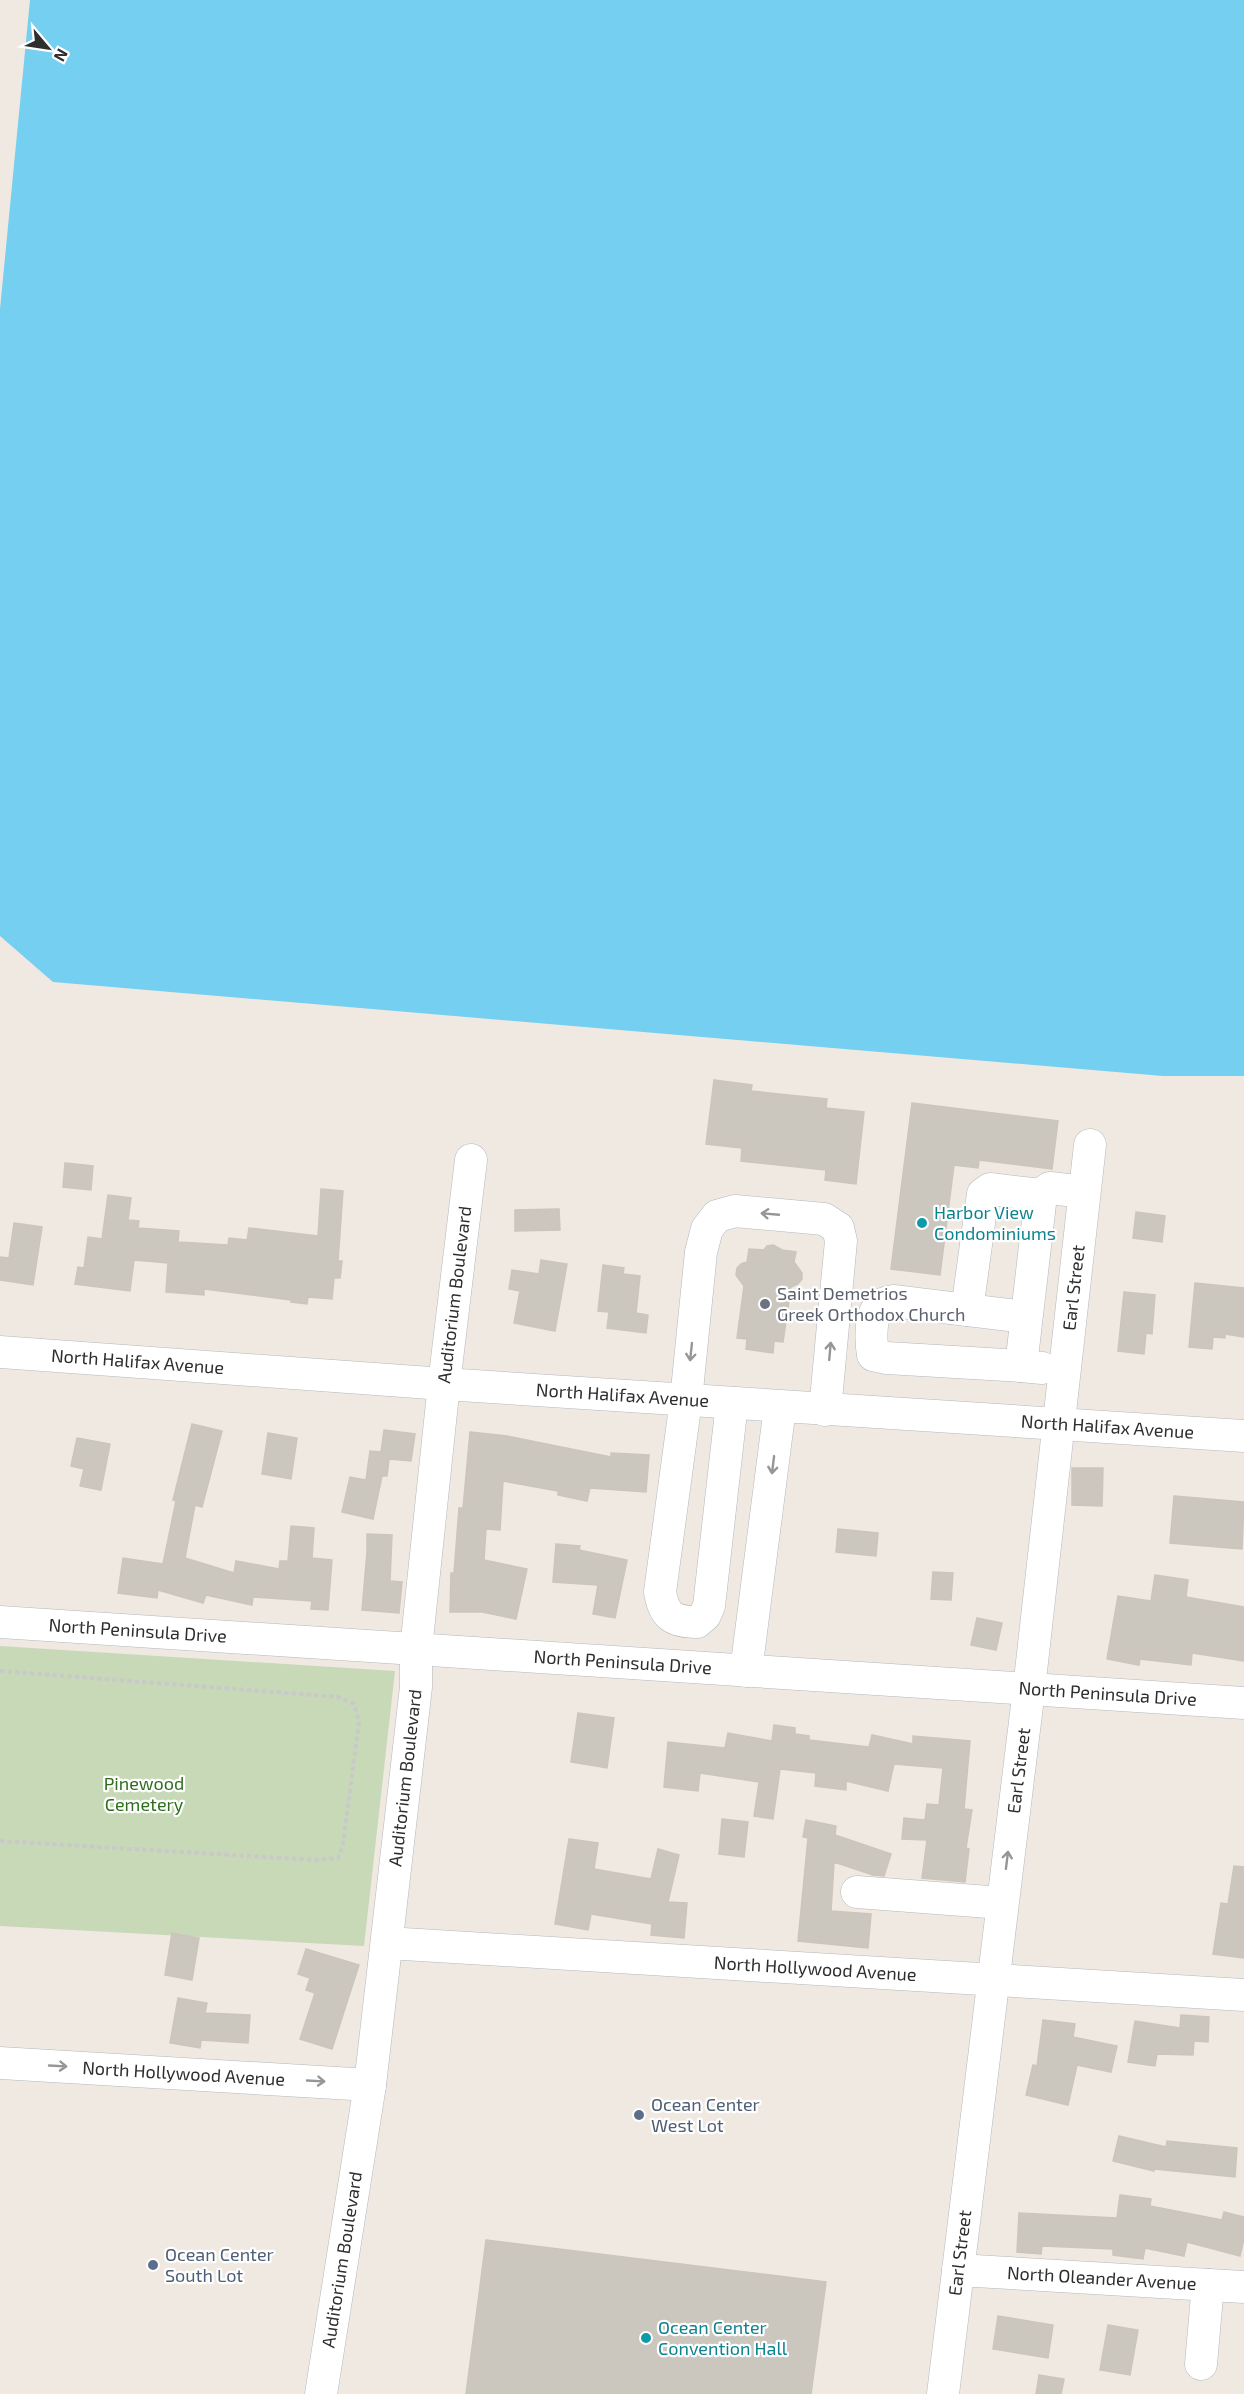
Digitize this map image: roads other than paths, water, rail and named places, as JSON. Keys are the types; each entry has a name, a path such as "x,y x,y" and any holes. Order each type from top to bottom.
{"street":[{"name":"Earl Street","path":"943,2394 1029,1689 1089,1145"},
{"name":"Auditorium Boulevard","path":"321,2394 370,2085 416,1687 416,1649 471,1160"},
{"path":"967,1310 983,1194 990,1189 1041,1195 1050,1188 1084,1192"},
{"path":"1021,1366 1041,1195"},
{"path":"732,1403 709,1605 705,1615 698,1622 684,1622 672,1617 663,1606 660,1592 686,1400 701,1252 707,1229 717,1216 735,1210 824,1219 838,1228 841,1241 825,1410"},
{"path":"1026,1317 893,1301 884,1303 876,1310 871,1343 873,1355 887,1358 1064,1370"},
{"name":"North Halifax Avenue","path":"0,1352 780,1407 1244,1436"},
{"path":"746,1671 780,1407"},
{"name":"North Peninsula Drive","path":"0,1622 1244,1703"},
{"path":"857,1892 1002,1903"},
{"name":"North Hollywood Avenue","path":"387,1943 1244,1995"},
{"name":"North Hollywood Avenue","path":"0,2063 370,2085"},
{"name":"North Oleander Avenue","path":"958,2270 1244,2287"},
{"path":"1201,2364 1208,2285"}],"water":[{"path":"0,0 1244,0 1244,1076 1163,1076 53,982 0,936"}],"place":[{"name":"Harbor View Condominiums","path":"922,1223"},
{"name":"Saint Demetrios Greek Orthodox Church","path":"765,1304"},
{"name":"Ocean Center West Lot","path":"639,2115"},
{"name":"Ocean Center South Lot","path":"153,2265"},
{"name":"Ocean Center Convention Hall","path":"646,2338"}],"park label":[{"name":"Pinewood Cemetery","path":"144,1794"}]}
